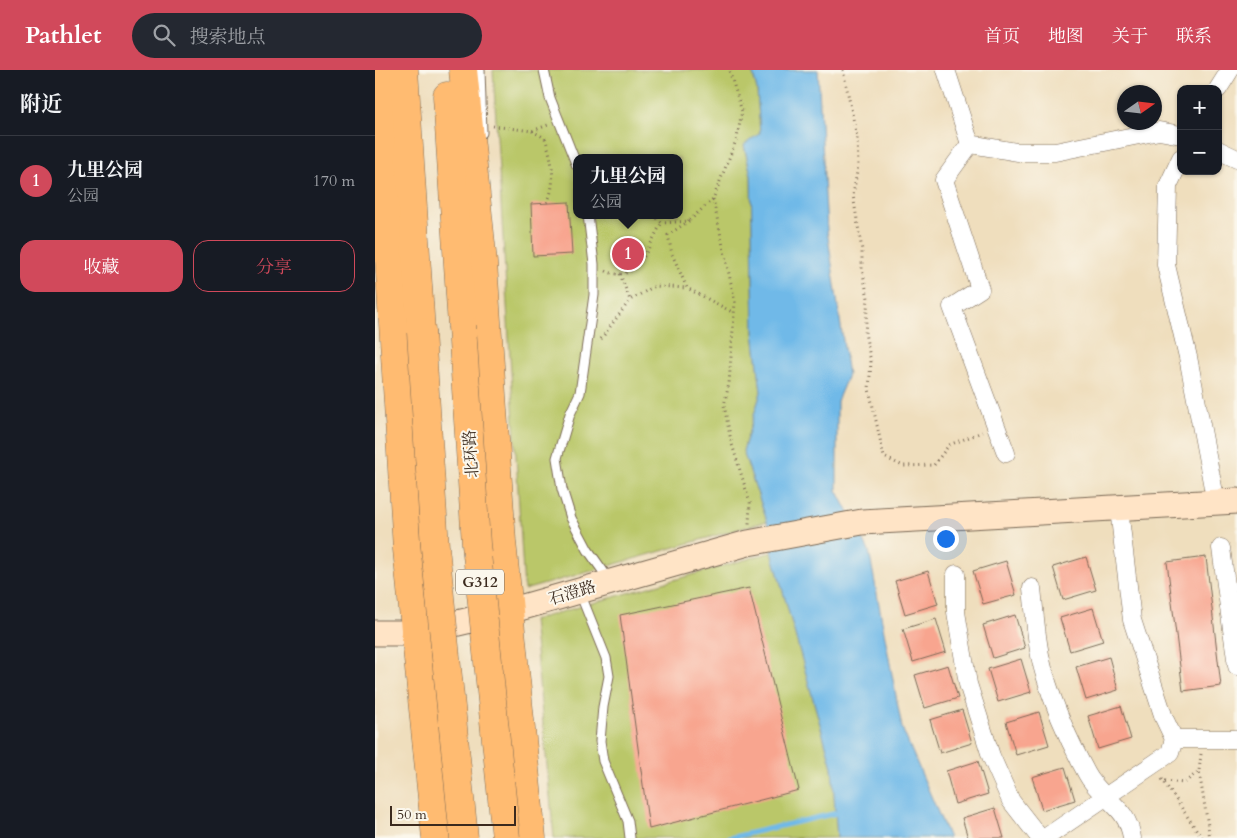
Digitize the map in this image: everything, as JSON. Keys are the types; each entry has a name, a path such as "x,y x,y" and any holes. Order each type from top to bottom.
{"highway":[{"path":"383,70 385,103 384,177 407,549 436,833"},
{"name":"G312","path":"404,70 435,547 464,838"},
{"name":"北环路","path":"445,70 476,544 506,838"},
{"path":"463,70 483,263 509,611 532,838"}],"street":[{"path":"946,70 970,144"},
{"path":"1221,85 1230,70"},
{"path":"970,144 1017,152 1055,152 1159,131 1177,134"},
{"path":"970,144 944,180 979,289 952,307 1006,453"},
{"path":"1222,152 1237,160"},
{"path":"1177,167 1168,186 1167,265 1188,357 1226,502"},
{"name":"石澄路","path":"375,633 415,633 509,611 610,581 758,541 862,522 1226,502"},
{"path":"1045,838 1170,753 1174,739 1164,718 1132,620 1119,509"},
{"path":"1221,548 1237,666"},
{"path":"956,574 956,612 968,684 985,738 1011,801 1040,838"},
{"path":"1031,588 1043,670 1057,711 1070,743 1089,779 1106,797 1118,805 1131,829 1132,838"},
{"path":"1174,739 1237,739"}],"lane":[{"path":"480,70 482,143"},
{"path":"544,70 550,98 573,155"},
{"path":"375,139 384,177"},
{"path":"482,163 483,263"},
{"path":"588,219 594,264 593,295 583,372 580,393 570,414 557,458 562,489 571,518 588,550 610,581"},
{"path":"579,590 606,658 609,676 603,707 600,741 603,761 628,821 630,838"}],"path":[{"path":"687,288 672,254 668,235 689,221 713,199 737,138 742,111 729,70"},
{"path":"843,70 857,137 858,166 853,195 868,298 865,333 871,362 869,389 884,456 903,466 934,465 949,445 997,427"},
{"path":"532,132 560,120"},
{"path":"482,123 505,130 532,132 545,138 553,160 552,194 547,203"},
{"path":"713,199 735,302 729,384 724,405 731,441 750,504 758,541"},
{"path":"658,219 662,223 689,221"},
{"path":"594,264 609,273 619,274 635,268 648,252 653,237 662,223"},
{"path":"619,274 630,300"},
{"path":"583,372 605,331 630,300 655,286 687,288 734,313"},
{"path":"1203,740 1199,771 1210,838"},
{"path":"1147,769 1165,781 1202,838"},
{"path":"1165,781 1184,784 1199,771"}],"green space":[{"path":"493,70 752,70 757,90 760,134 744,146 751,175 754,332 761,392 743,451 767,521 524,590"},
{"path":"772,552 832,767 837,838 554,838 533,620"}],"water":[{"path":"752,70 818,70 827,230 848,375 837,401 837,490 869,551 902,728 949,838 837,838 832,767 772,552 767,521 743,451 761,392 754,332 751,175 744,145 760,133 757,90"}],"building":[{"path":"569,202 572,254 533,256 531,204"},
{"path":"1086,557 1096,590 1063,600 1053,567"},
{"path":"1206,557 1221,686 1183,691 1167,562"},
{"path":"1006,561 1016,595 983,604 973,571"},
{"path":"928,571 938,604 905,614 895,581"},
{"path":"749,588 799,790 649,829 620,615"},
{"path":"1093,608 1103,641 1070,651 1060,618"},
{"path":"1015,615 1025,648 993,658 983,625"},
{"path":"936,619 946,652 913,662 903,629"},
{"path":"1109,657 1118,690 1086,700 1076,667"},
{"path":"1021,659 1031,692 998,702 988,669"},
{"path":"948,665 958,698 925,708 915,675"},
{"path":"1121,706 1131,739 1098,749 1088,716"},
{"path":"962,710 972,743 940,753 930,720"},
{"path":"1039,712 1049,745 1016,755 1006,722"},
{"path":"978,761 988,794 955,804 946,771"},
{"path":"1065,767 1075,800 1042,810 1032,777"},
{"path":"995,808 1004,838 968,838 962,818"}],"waterway":[{"path":"729,838 841,812"}],"place":[{"name":"九里公园","path":"628,254"}]}
